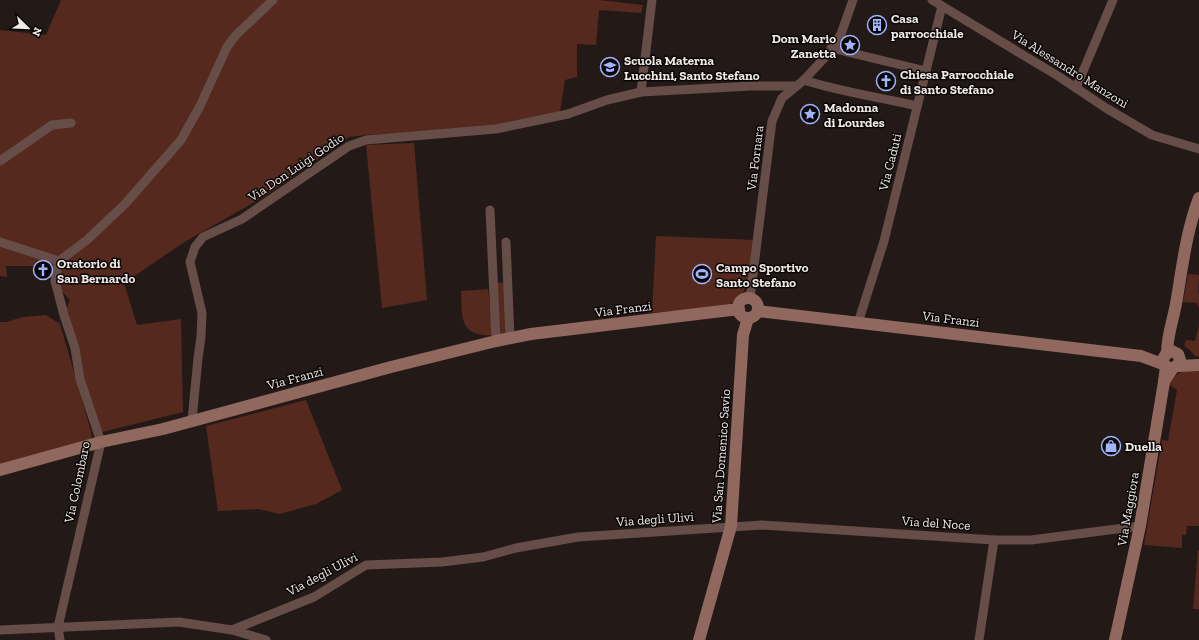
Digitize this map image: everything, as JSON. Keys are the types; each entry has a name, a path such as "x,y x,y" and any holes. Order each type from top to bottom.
{"main road":[{"path":"1171,360 1176,306 1188,237 1199,198"},
{"path":"748,313 758,304 754,299 750,298"},
{"name":"Via Franzi","path":"0,470 101,442 163,429 192,420 496,340 531,334 748,313 858,323 1199,364"},
{"name":"Via San Domenico Savio","path":"699,640 731,526 743,335 748,313"},
{"name":"Via Maggiora","path":"1115,640 1140,526 1164,382 1171,360"}],"street":[{"path":"0,242 59,261 87,240 124,204 181,140 200,106 227,46 236,35 273,0"},
{"path":"641,92 652,0"},
{"name":"Via Fornara","path":"750,298 772,121 782,98 804,80 828,54 841,34 854,0"},
{"name":"Via Alessandro Manzoni","path":"932,0 1152,135 1199,149"},
{"path":"1076,88 1113,0"},
{"name":"Via Caduti","path":"858,323 884,241 942,6"},
{"path":"832,48 926,71"},
{"path":"804,80 828,88 917,106"},
{"name":"Via Don Luigi Godio","path":"192,420 201,337 202,313 190,262 195,247 203,237 242,219 349,146 366,140 496,129 568,114 607,100 641,92 751,86 796,86"},
{"path":"0,161 52,126 71,123"},
{"path":"490,210 496,340"},
{"path":"506,242 510,338"},
{"name":"Via Colombaro","path":"59,261 55,281 75,348 80,379 101,442 58,627 60,640"},
{"name":"Via del Noce","path":"731,526 762,525 994,540 1031,540 1140,526"},
{"name":"Via degli Ulivi","path":"232,630 314,597 366,565 442,562 482,557 516,548 578,537 731,526"},
{"path":"979,640 994,540"},
{"path":"0,630 179,622 232,630 266,640"}],"shaded area":[{"path":"61,0 599,0 643,5 641,13 599,10 596,45 577,44 577,77 565,80 560,112 463,130 374,134 349,137 265,196 186,241 124,283 137,325 181,319 183,412 98,433 64,315 70,300 51,279 46,258 36,261 34,266 6,266 7,277 0,276 0,30 46,35"},
{"path":"414,143 427,300 382,308 366,145"},
{"name":"Campo Sportivo Santo Stefano","path":"656,236 755,240 747,285 742,294 733,302 721,307 652,313"},
{"path":"1188,274 1199,275 1199,309 1197,303 1183,302"},
{"path":"495,282 506,283 508,335 499,337"},
{"path":"488,289 493,335 482,335 474,333 468,329 465,324 461,291"},
{"path":"46,315 60,324 91,431 92,441 0,466 0,322 7,322 22,317"},
{"path":"1199,326 1199,357 1195,356 1184,346 1186,340 1195,341"},
{"path":"1199,369 1199,526 1187,526 1186,535 1182,535 1182,548 1144,545 1162,440 1168,441 1177,390 1169,384 1175,376 1182,372"},
{"path":"306,400 342,490 316,504 279,514 259,509 218,511 206,426"},
{"path":"1198,550 1199,609 1193,609"}],"place":[{"name":"Casa parrocchiale","path":"877,25"},
{"name":"Dom Mario Zanetta","path":"850,45"},
{"name":"Scuola Materna Lucchini, Santo Stefano","path":"610,67"},
{"name":"Chiesa Parrocchiale di Santo Stefano","path":"886,81"},
{"name":"Madonna di Lourdes","path":"810,114"},
{"name":"Oratorio di San Bernardo","path":"43,270"},
{"name":"Campo Sportivo Santo Stefano","path":"702,274"},
{"name":"Duella","path":"1111,446"}]}
